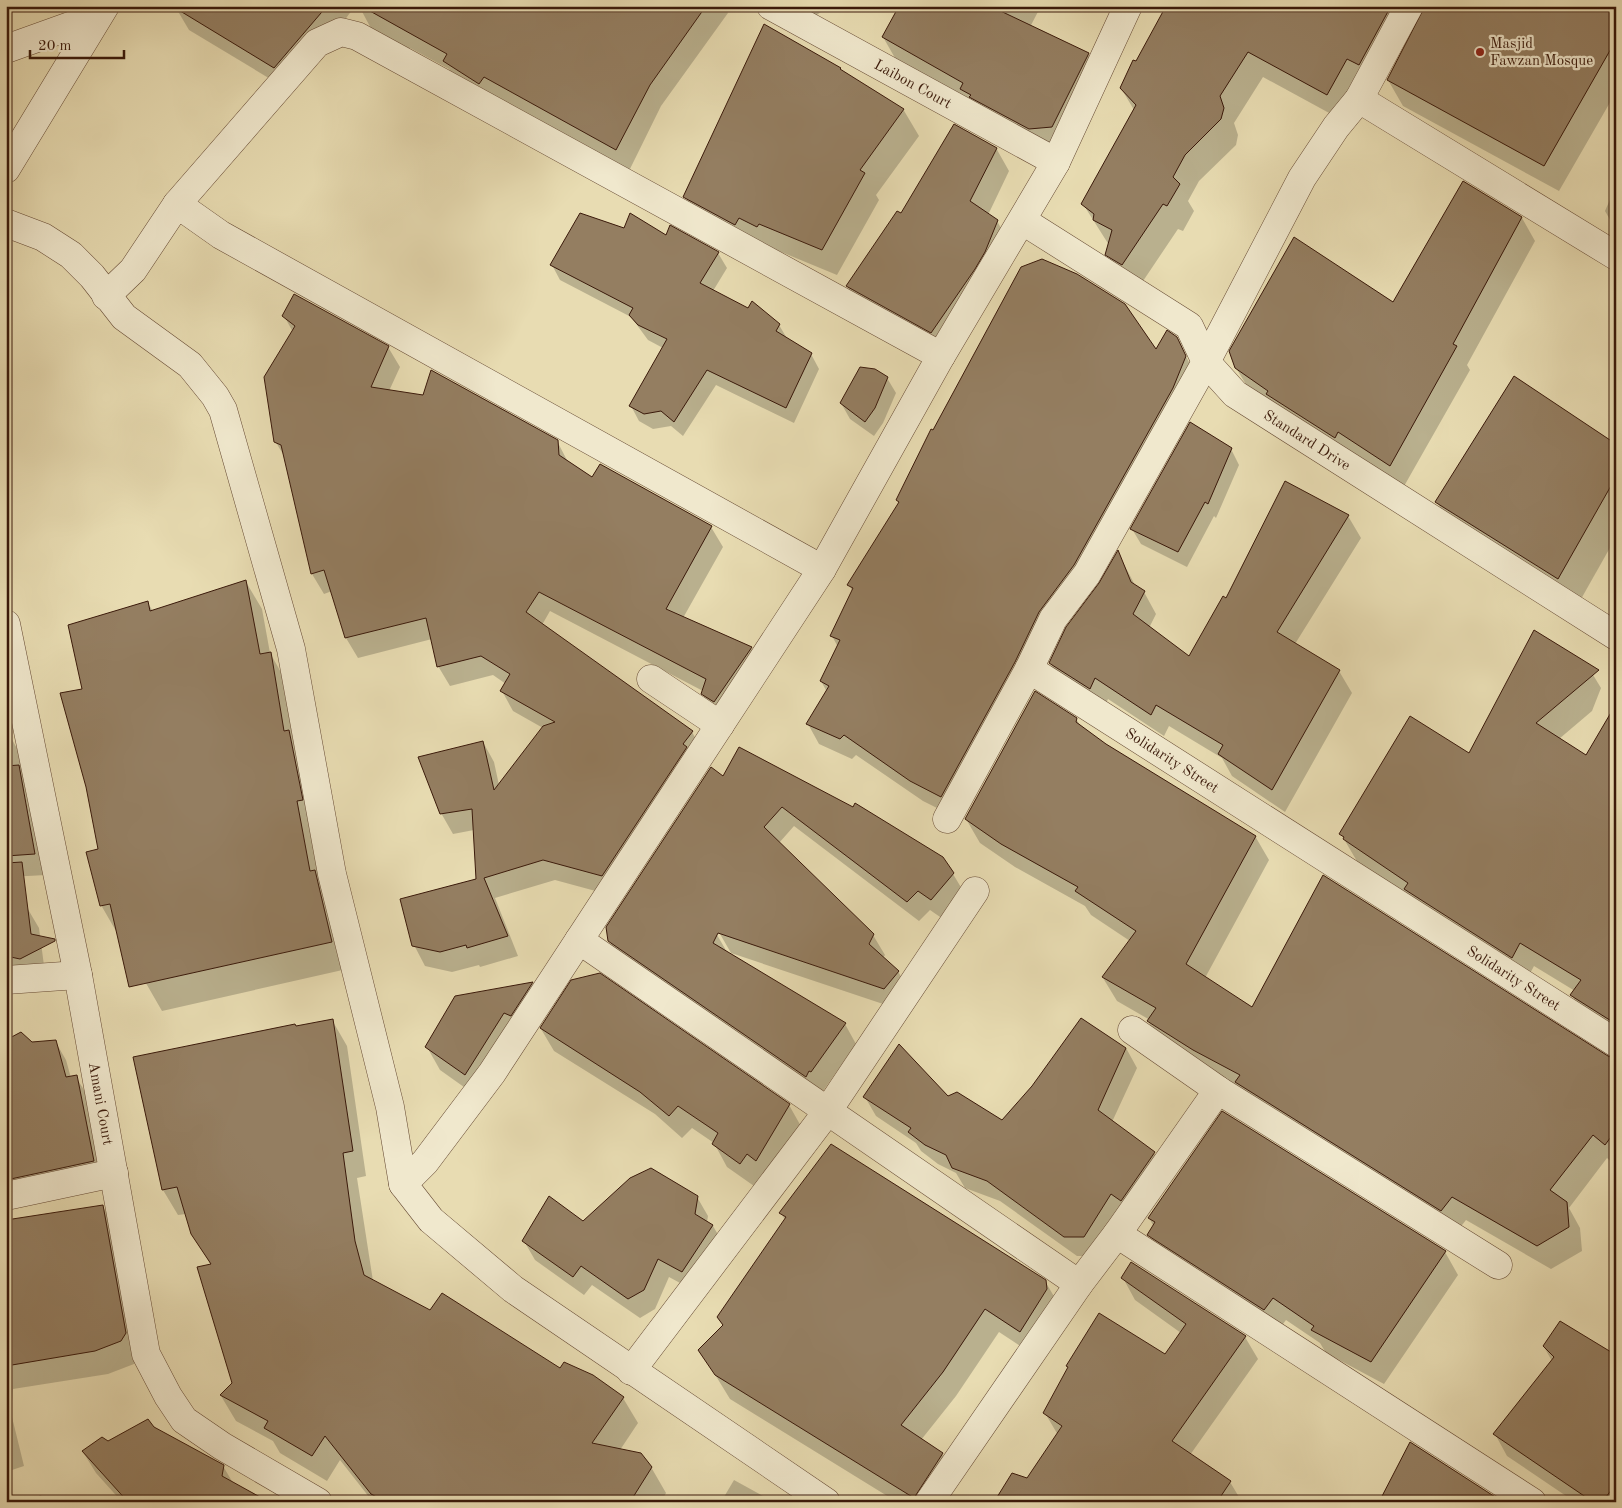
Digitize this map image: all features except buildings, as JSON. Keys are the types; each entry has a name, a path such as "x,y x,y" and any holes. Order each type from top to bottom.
{"street":[{"name":"Laibon Court","path":"771,6 1056,162"},
{"path":"403,1184 425,1162 492,1073 822,570 941,356 1023,221 1056,162 1128,6"},
{"path":"947,819 1029,669 1053,619 1087,574 1206,362 1302,178 1336,127 1360,99 1409,6"},
{"path":"6,49 101,11"},
{"path":"6,169 101,11"},
{"path":"106,296 133,270 177,204 312,48 329,36 341,32 357,36 941,356"},
{"path":"1360,99 1616,256"},
{"path":"177,204 221,235 822,570"},
{"name":"Standard Drive","path":"1023,221 1189,326 1206,362 1234,394 1616,636"},
{"path":"6,223 43,237 71,255 92,276 106,296 129,321 190,365 215,396 223,410 291,649 332,874 390,1107 403,1184 431,1220 513,1290 826,1502"},
{"name":"Amani Court","path":"6,624 15,710 78,975 146,1354 168,1396 184,1420 222,1446 318,1502"},
{"name":"Solidarity Street","path":"1029,669 1616,1043"},
{"path":"651,679 720,725"},
{"path":"631,1371 827,1112 975,891"},
{"path":"579,940 1079,1284"},
{"path":"6,980 78,975"},
{"path":"1132,1030 1218,1090 1498,1265"},
{"path":"929,1502 1079,1284 1117,1234 1218,1090"},
{"path":"6,1196 114,1173"},
{"path":"1117,1234 1532,1502"}],"place":[{"name":"Masjid Fawzan Mosque","path":"1480,52"}]}
